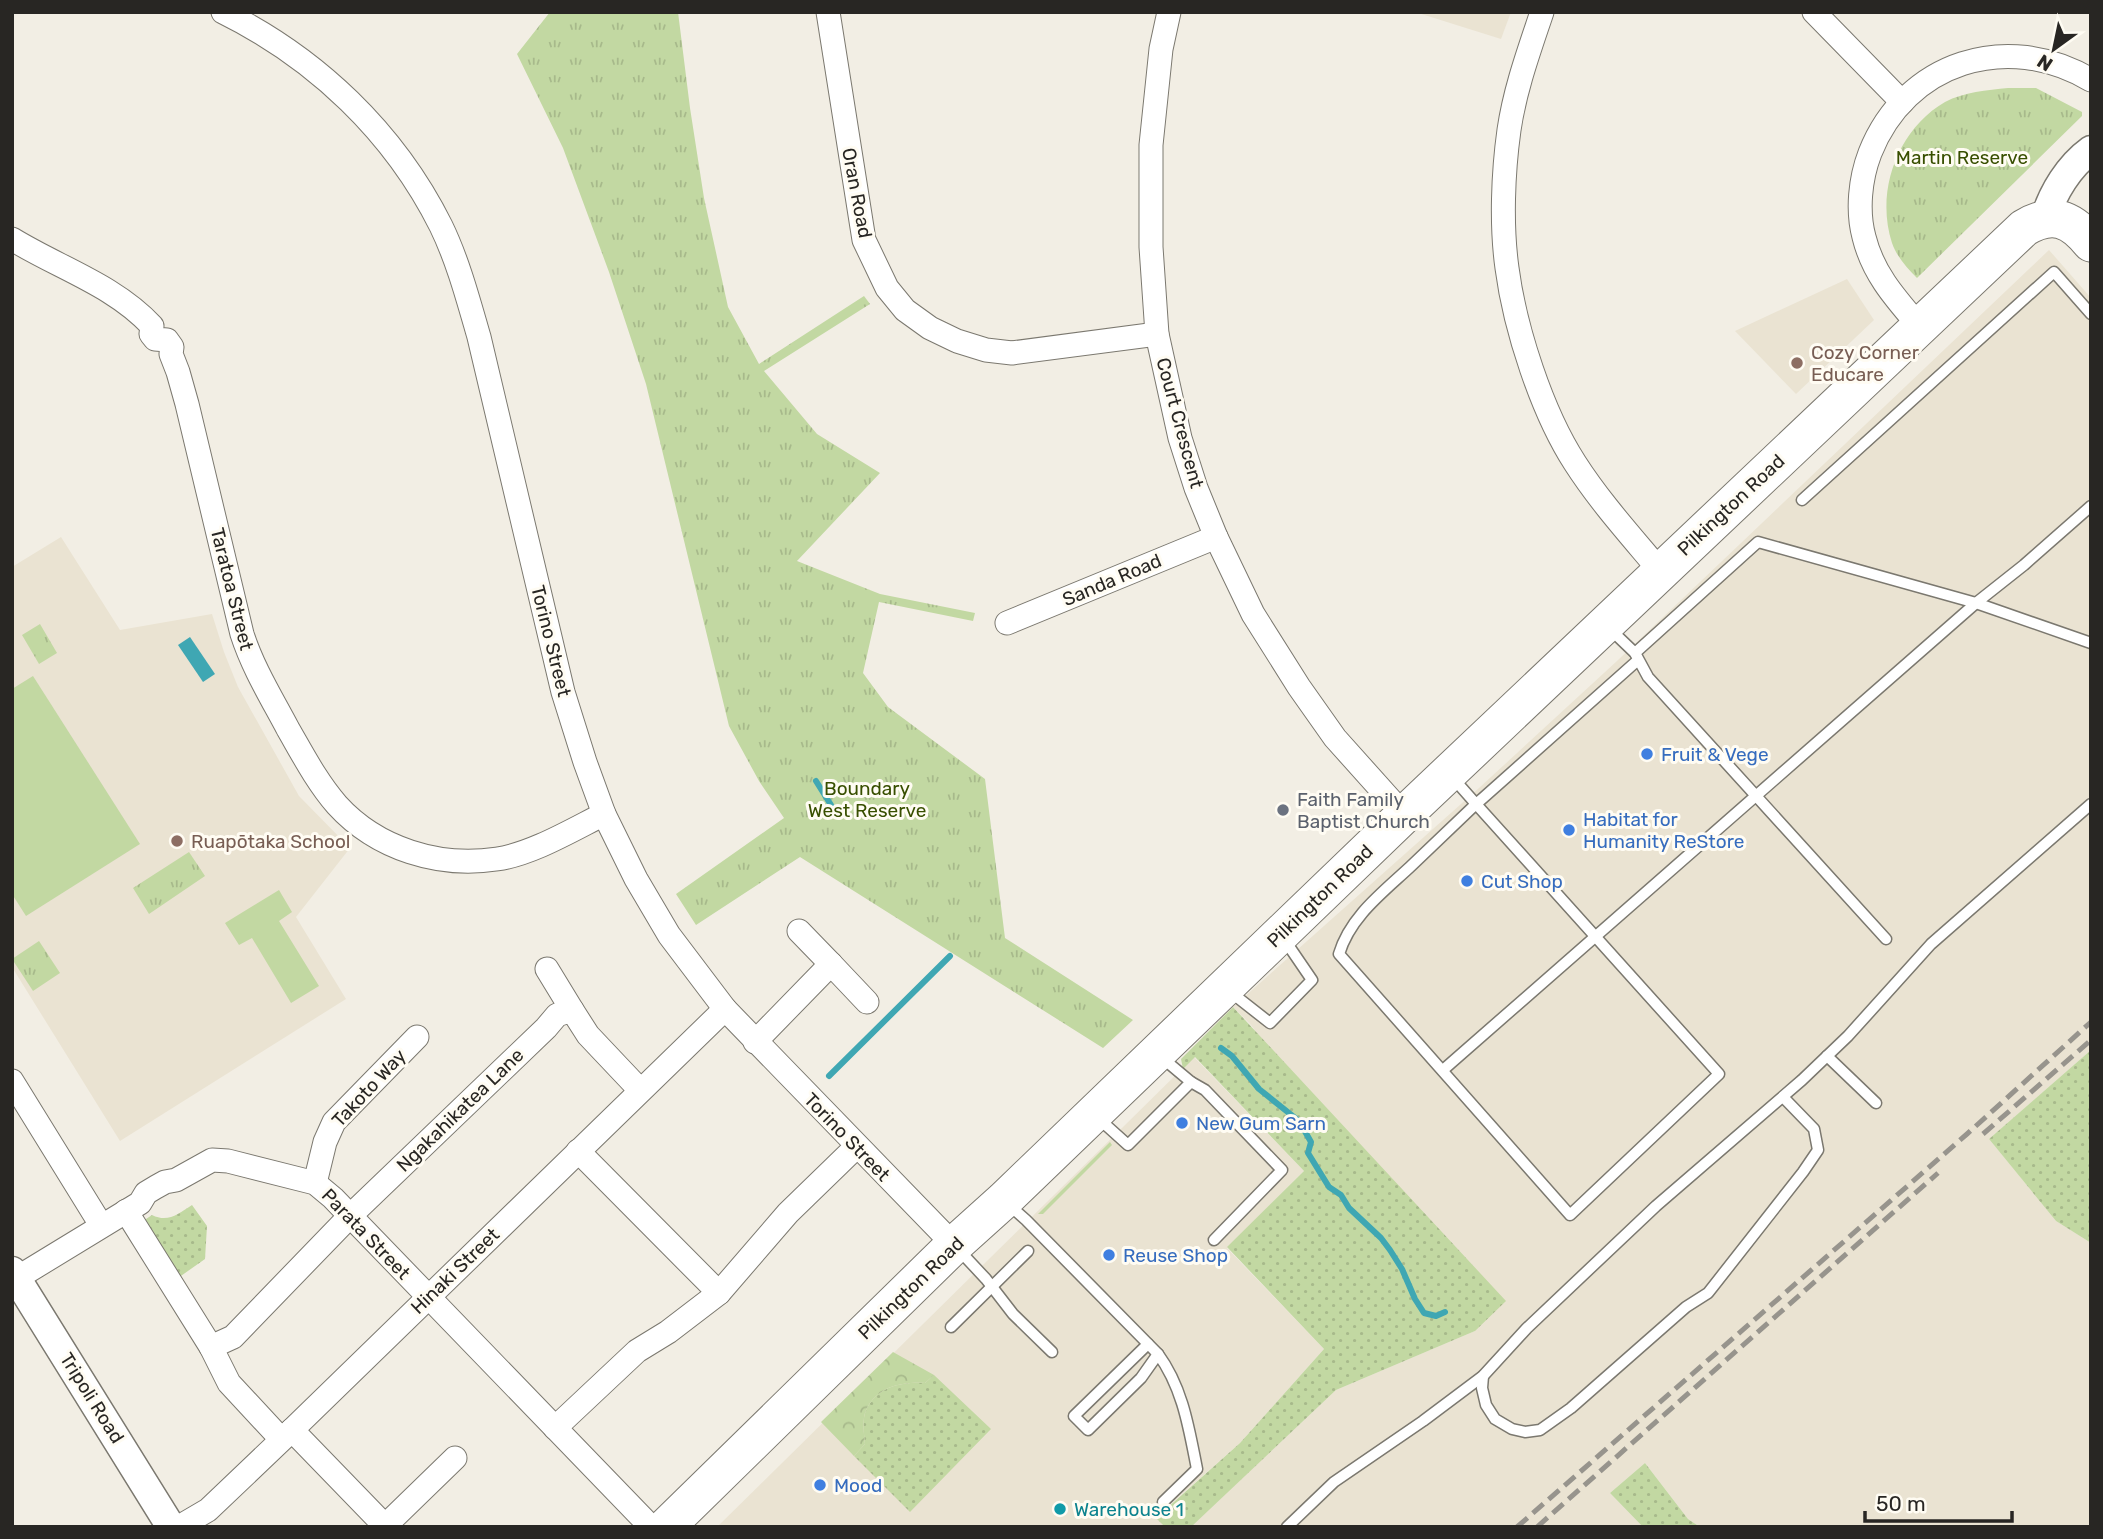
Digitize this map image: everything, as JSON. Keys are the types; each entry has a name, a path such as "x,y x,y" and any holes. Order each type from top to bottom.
{"main road":[{"name":"Pilkington Road","path":"666,1527 954,1245 2024,228 2035,221 2053,219"},
{"path":"2053,219 2077,228 2091,243"}],"street":[{"name":"Torino Street","path":"223,12 284,48 324,78 350,102 392,148 441,227 463,281 479,337 563,692 585,762 604,814 636,879 669,935 725,1009 755,1042 954,1245"},
{"name":"Oran Road","path":"828,12 864,240 887,288 905,310 930,328 957,341 1012,354 1157,334"},
{"name":"Court Crescent","path":"1169,12 1161,49 1151,145 1151,247 1157,334 1180,438 1216,537 1254,614 1299,687 1347,753 1404,816"},
{"path":"1542,12 1525,61 1509,131 1505,188 1507,268 1525,346 1552,423 1575,463 1609,511 1661,572"},
{"path":"1814,12 1902,102"},
{"path":"1920,327 1887,289 1864,237 1860,205 1864,173 1884,124 1902,102 1928,80 1968,62 2000,56 2034,58 2091,80"},
{"path":"2053,219 2060,185 2074,164 2091,150"},
{"path":"2053,219 2091,164"},
{"name":"Taratoa Street","path":"13,241 110,291 145,318 152,326 151,334 155,339 167,340 172,346 170,354 189,413 242,634 251,661 309,764 338,805 371,833 389,843 429,858 476,862 528,850 604,814"},
{"name":"Sanda Road","path":"1007,623 1216,537"},
{"path":"799,931 867,1002"},
{"path":"755,1042 831,964"},
{"path":"547,970 588,1035 640,1090"},
{"name":"Hinaki Street","path":"179,1527 208,1510 725,1009"},
{"name":"Ngakahikatea Lane","path":"211,1346 233,1336 350,1216 546,1028 556,1015 572,1010"},
{"name":"Takoto Way","path":"315,1183 325,1142 334,1122 417,1037"},
{"path":"12,1081 101,1226"},
{"path":"555,1428 638,1350 668,1332 719,1293 788,1213 856,1147"},
{"path":"578,1151 719,1293"},
{"name":"Parata Street","path":"15,1274 140,1203 146,1193 156,1187 176,1180 212,1160 228,1161 315,1183 322,1187 651,1527"},
{"path":"125,1211 211,1346 229,1383 385,1526 455,1458"},
{"name":"Tripoli Road","path":"15,1274 171,1527"}],"lane":[{"path":"1802,500 2053,272 2091,314"},
{"path":"1443,1070 1976,603 2091,506"},
{"path":"1449,773 1476,804 1719,1074 1570,1215 1339,954 1343,941 1362,912 1476,804 1759,542 1976,603 2091,643"},
{"path":"1605,625 1637,657 1648,677 1886,939"},
{"path":"1287,1527 1334,1482 1483,1376 1527,1328 1657,1206 1783,1097 1848,1036 1931,944 2091,804"},
{"path":"1224,988 1270,1023 1312,980 1280,934"},
{"path":"1157,1053 1191,1082 1205,1090 1282,1170 1214,1240"},
{"path":"1827,1056 1876,1103"},
{"path":"1093,1114 1128,1145 1191,1082"},
{"path":"1483,1376 1482,1388 1486,1405 1495,1419 1512,1429 1525,1432 1540,1430 1571,1408 1686,1307 1708,1293 1818,1150 1814,1129 1783,1097"},
{"path":"1004,1200 1158,1354 1170,1374 1185,1408 1197,1469 1163,1502"},
{"path":"954,1245 992,1286 1013,1314 1052,1352"},
{"path":"951,1327 1028,1251"},
{"path":"1148,1344 1074,1416 1088,1430 1141,1378 1158,1354"}],"shaded area":[{"path":"1415,12 1511,12 1501,39"},
{"path":"2049,250 2091,298 2091,1050 1989,1139 2056,1221 2091,1243 2091,1527 1700,1527 1688,1519 1645,1463 1610,1493 1643,1527 1190,1527 1336,1390 1475,1331 1251,1025 1233,1007 1617,661"},
{"name":"Cozy Corner Educare","path":"1847,279 1874,320 1796,394 1735,331"},
{"name":"Ruapōtaka School","path":"61,537 120,630 212,614 238,687 299,796 350,848 296,917 346,999 120,1141 12,967 12,567"},
{"path":"1194,1057 1304,1171 1227,1248 1324,1349 1240,1443 1156,1517 1165,1527 717,1527"}],"green space":[{"name":"Boundary West Reserve","path":"550,12 678,12 704,198 728,307 759,364 864,296 870,304 764,371 817,434 880,473 797,561 880,594 975,613 973,621 879,602 863,673 888,707 985,779 1005,938 1133,1020 1103,1048 800,857 696,925 676,894 784,818 759,781 729,726 646,384 609,272 563,148 517,54"},
{"name":"Martin Reserve","path":"2008,88 2036,88 2082,112 2082,116 1917,278 1897,253 1887,223 1886,203 1894,163 1914,128 1945,102 1968,94"},
{"path":"40,624 57,653 39,664 22,635"},
{"path":"33,676 140,844 26,916 12,894 12,689"},
{"path":"189,852 205,876 149,914 133,888"},
{"path":"279,890 292,912 279,921 319,986 291,1003 252,938 239,945 225,923"},
{"path":"39,941 60,973 33,991 12,959"},
{"path":"1233,1007 1506,1301 1475,1331 1336,1390 1191,1527 1165,1527 1156,1518 1240,1443 1324,1349 1227,1247 1304,1171 1195,1057 1183,1069 1181,1059"},
{"path":"2091,1050 2091,1243 2056,1221 1989,1139"},
{"path":"1110,1142 1112,1145 1043,1214 1038,1214"},
{"path":"192,1205 207,1226 205,1259 178,1278 143,1221 152,1215 163,1218 173,1216"},
{"path":"893,1352 934,1375 925,1383 907,1383 891,1387 871,1402 865,1414 865,1444 854,1456 821,1422"},
{"path":"934,1375 991,1429 910,1512 854,1456 865,1444 865,1414 871,1402 891,1387 907,1383 925,1383"},
{"path":"1645,1463 1688,1519 1700,1527 1643,1527 1610,1493"}],"water":[{"path":"190,637 215,674 203,682 178,645"}],"waterway":[{"path":"816,781 831,805"},
{"path":"829,1076 950,956"},
{"path":"1221,1048 1232,1056 1259,1089 1299,1121 1311,1142 1308,1153 1329,1187 1341,1195 1349,1208 1381,1238 1402,1269 1424,1313 1436,1316 1445,1312"}],"railway":[{"path":"1517,1527 1967,1134 2091,1022"},
{"path":"1983,1134 2091,1040"},
{"path":"1537,1527 1938,1173"}],"place":[{"name":"Cozy Corner Educare","path":"1797,363"},
{"name":"Fruit & Vege","path":"1647,754"},
{"name":"Faith Family Baptist Church","path":"1283,810"},
{"name":"Habitat for Humanity ReStore","path":"1569,830"},
{"name":"Ruapōtaka School","path":"177,841"},
{"name":"Cut Shop","path":"1467,881"},
{"name":"New Gum Sarn","path":"1182,1123"},
{"name":"Reuse Shop","path":"1109,1255"},
{"name":"Mood","path":"820,1485"},
{"name":"Warehouse 1","path":"1060,1509"}]}
